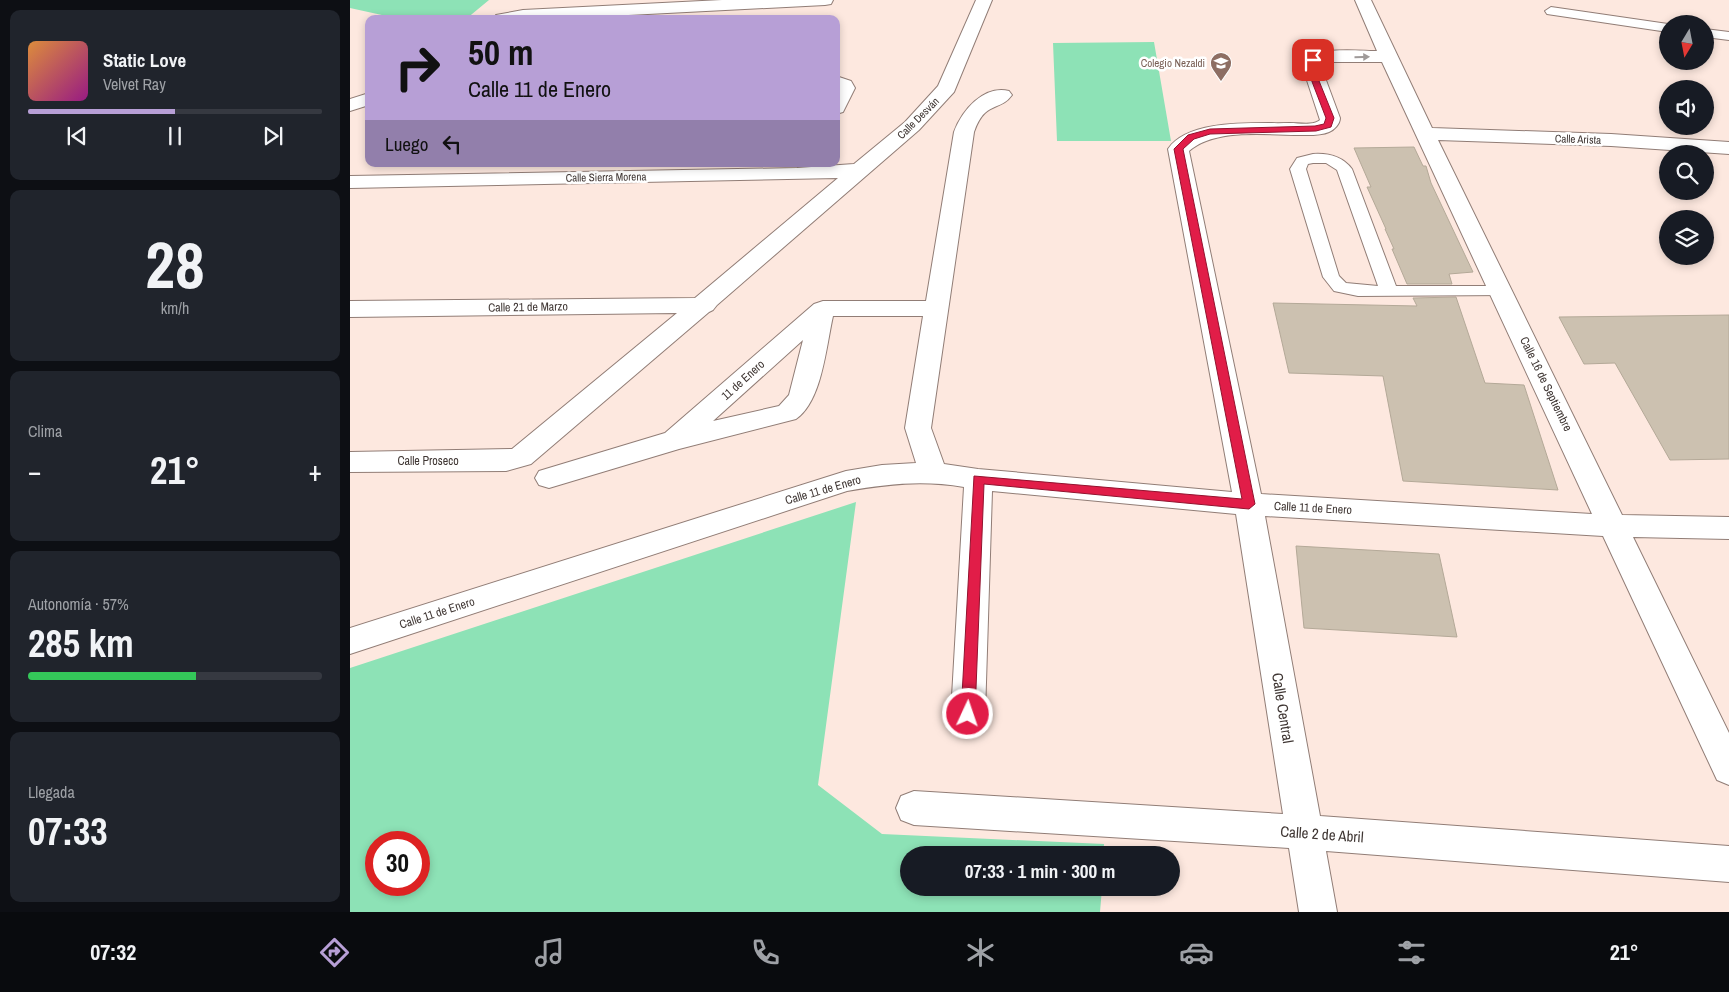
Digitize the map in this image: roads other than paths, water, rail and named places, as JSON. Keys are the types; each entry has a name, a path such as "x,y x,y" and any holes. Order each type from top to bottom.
{"street":[{"path":"523,15 825,0"},
{"name":"Calle Desván","path":"506,461 521,457 533,448 705,305 912,126 947,88 984,0"},
{"name":"Calle 16 de Septiembre","path":"1363,0 1729,769"},
{"name":"Calle Central","path":"1318,912 1249,504 1178,149 1191,137 1210,132 1322,128 1328,125 1330,118 1310,62 1324,57 1388,56"},
{"path":"840,83 845,93 840,101"},
{"path":"933,472 918,428 964,132 969,117 978,105 1002,95"},
{"path":"350,105 365,100"},
{"name":"Calle Arista","path":"1427,134 1611,140 1729,148"},
{"path":"350,182 365,165"},
{"name":"Calle Sierra Morena","path":"350,182 800,169 862,170"},
{"name":"Calle 21 de Marzo","path":"350,308 705,305"},
{"path":"675,440 776,416 794,408 802,396 823,309 938,308"},
{"name":"11 de Enero","path":"548,478 675,440 823,309"},
{"name":"Calle Proseco","path":"350,462 506,461"},
{"name":"Calle 11 de Enero","path":"350,641 846,481 882,475 933,472 978,479 1249,504 1614,526 1729,528"},
{"path":"968,714 978,479"},
{"name":"Calle 2 de Abril","path":"914,808 1304,832 1729,864"}],"lane":[{"path":"1551,11 1659,27"},
{"path":"1714,34 1729,36"},
{"path":"1389,291 1344,169 1341,165 1329,159 1316,158 1302,161 1298,169 1334,282 1348,290 1389,291 1502,292"}],"place":[{"name":"Colegio Nezaldi","path":"1221,82"}]}
